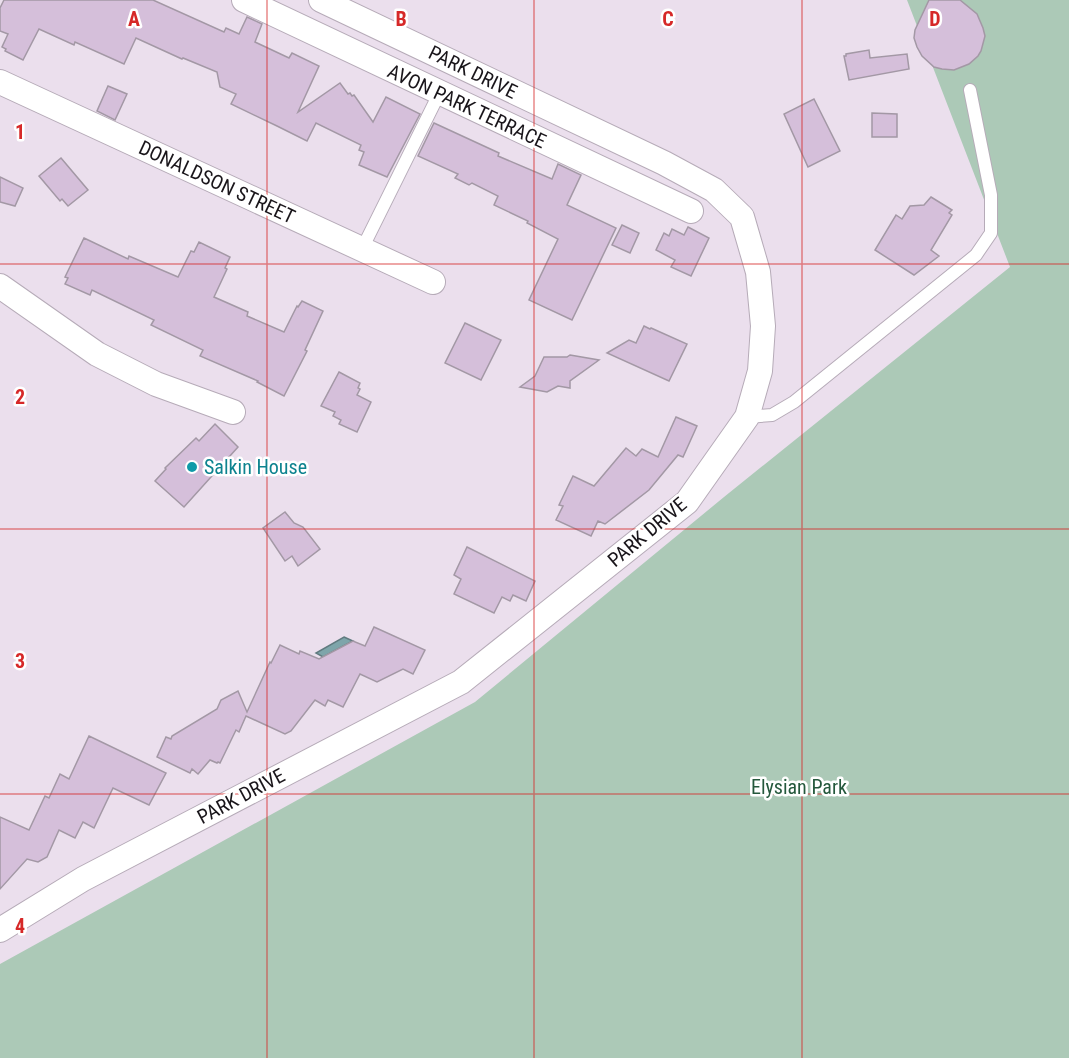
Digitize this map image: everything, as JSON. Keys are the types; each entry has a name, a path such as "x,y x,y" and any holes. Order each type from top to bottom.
{"street":[{"name":"AVON PARK TERRACE","path":"244,0 691,211"},
{"name":"PARK DRIVE","path":"0,930 83,879 461,681 687,502 747,417 759,371 763,326 758,272 742,217 714,190 664,163 321,0"},
{"name":"DONALDSON STREET","path":"0,82 433,282"},
{"path":"0,286 97,354 156,384 233,412"}],"lane":[{"path":"747,417 772,415 794,402 976,255 991,233 991,195 970,90"},
{"path":"362,249 438,92"}],"green space":[{"name":"Elysian Park","path":"907,0 1069,0 1069,1058 0,1058 0,964 475,702 724,497 1010,267"}],"shaded area":[{"path":"344,637 353,641 323,657 316,653"}],"building":[{"path":"4,0 153,0 224,32 226,28 239,34 247,17 262,24 255,42 289,58 292,53 319,66 298,112 340,83 348,94 354,95 373,122 386,97 420,114 387,177 359,165 364,152 359,150 361,145 316,123 307,141 231,104 236,94 220,87 217,72 136,38 124,64 39,29 23,60 5,51 6,49 2,47 8,34 0,31 0,8"},
{"path":"929,0 960,0 977,14 985,36 981,51 969,64 954,70 942,69 934,67 922,56 914,38 915,30"},
{"path":"869,50 870,58 907,54 909,69 849,80 844,56"},
{"path":"108,86 127,94 115,120 97,111"},
{"path":"814,99 840,151 808,167 784,114"},
{"path":"872,113 897,114 897,137 872,137"},
{"path":"434,123 499,153 498,156 552,179 558,164 581,175 567,205 616,228 572,320 529,300 558,239 527,223 528,221 494,205 498,196 472,183 469,185 455,178 458,174 418,156"},
{"path":"61,158 88,190 68,206 62,199 60,201 39,176"},
{"path":"0,177 23,188 15,206 0,202"},
{"path":"931,197 952,210 949,213 952,215 931,250 939,256 914,275 875,250 896,215 902,219 910,206 924,205"},
{"path":"622,225 639,233 630,253 612,245"},
{"path":"688,227 709,238 691,276 671,267 675,260 656,250 664,233 669,236 672,229 684,235"},
{"path":"84,238 128,259 129,256 178,277 191,251 194,252 199,242 230,257 214,297 248,312 247,316 284,332 297,306 302,301 323,311 305,350 307,351 284,396 258,381 200,356 203,350 151,325 154,320 92,290 90,295 65,284 68,278 65,277"},
{"path":"465,323 501,340 481,380 445,363"},
{"path":"644,326 687,344 669,381 607,353 629,340 636,343"},
{"path":"570,355 599,360 570,381 570,388 558,386 547,392 520,387 535,376 544,357"},
{"path":"339,372 360,383 357,395 371,402 357,432 339,424 341,420 333,416 335,412 321,406"},
{"path":"676,417 697,426 683,457 678,455 649,490 605,524 598,521 591,536 556,520 563,506 559,505 573,476 594,486 626,448 636,456 642,449 658,457"},
{"name":"Salkin House","path":"215,424 238,447 184,507 155,481 196,438 199,441"},
{"path":"285,512 294,523 303,527 320,549 298,566 292,556 285,561 263,528"},
{"path":"467,547 535,581 526,601 513,595 510,601 502,597 494,613 454,594 461,579 454,575"},
{"path":"374,627 425,650 413,674 403,669 377,682 360,674 343,707 328,700 325,706 315,700 291,731 285,734 246,716 239,732 236,730 220,763 210,760 198,774 192,769 190,773 157,757 166,737 171,739 172,736 217,709 221,700 238,691 247,712 280,645 299,654 300,651 319,659 353,641 365,646"},
{"path":"89,736 166,773 149,805 113,788 94,828 83,822 75,838 59,830 47,857 38,862 27,859 0,889 0,817 29,830 45,796 49,798 60,774 69,779"}],"place":[{"name":"Salkin House","path":"192,467"}]}
